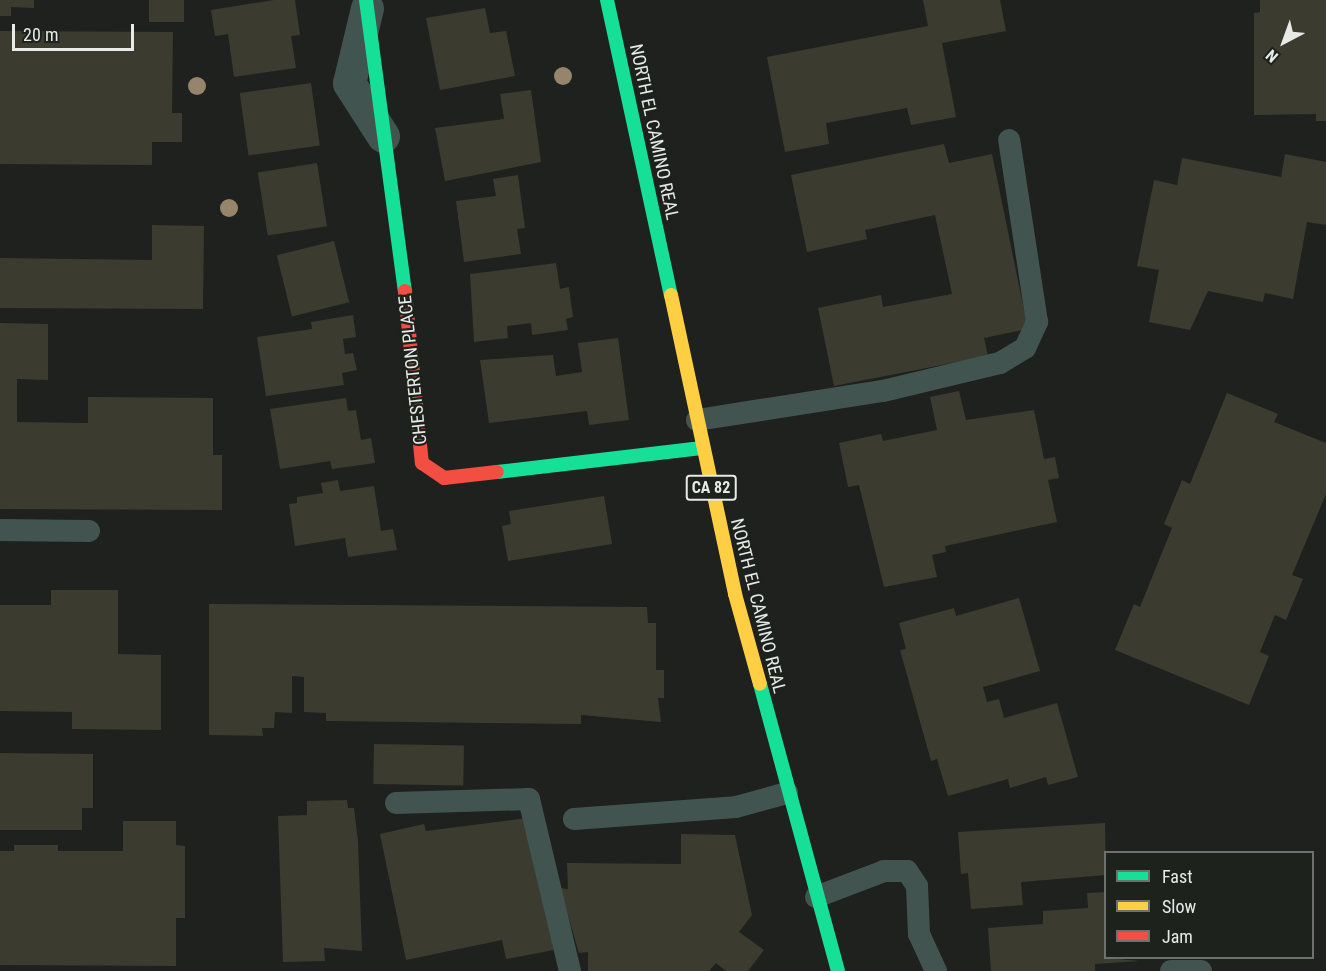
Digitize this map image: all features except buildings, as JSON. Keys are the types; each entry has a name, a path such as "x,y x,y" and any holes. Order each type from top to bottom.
{"main road":[{"name":"NORTH EL CAMINO REAL","path":"607,0 702,448 787,793 838,971"},
{"name":"CHESTERTON PLACE","path":"383,136 399,226 422,463 444,478 702,448"}],"street":[{"name":"CHESTERTON PLACE","path":"367,4 349,83 383,136"}],"lane":[{"path":"697,420 883,391 1000,363 1025,348 1037,322 1009,140"},
{"path":"0,530 89,531"},
{"path":"574,819 736,807 787,793"},
{"path":"396,803 529,799 570,971"},
{"path":"816,897 884,872 907,871 917,886 919,934 936,971"},
{"path":"1171,971 1201,971"}],"traffic: fast":[{"path":"366,0 405,291"},
{"path":"607,0 671,295"},
{"path":"497,472 702,448"},
{"path":"760,684 838,971"}],"traffic: slow":[{"path":"671,295 735,594 760,684"}],"traffic: jam":[{"path":"405,291 422,463 444,478 497,472"}]}
